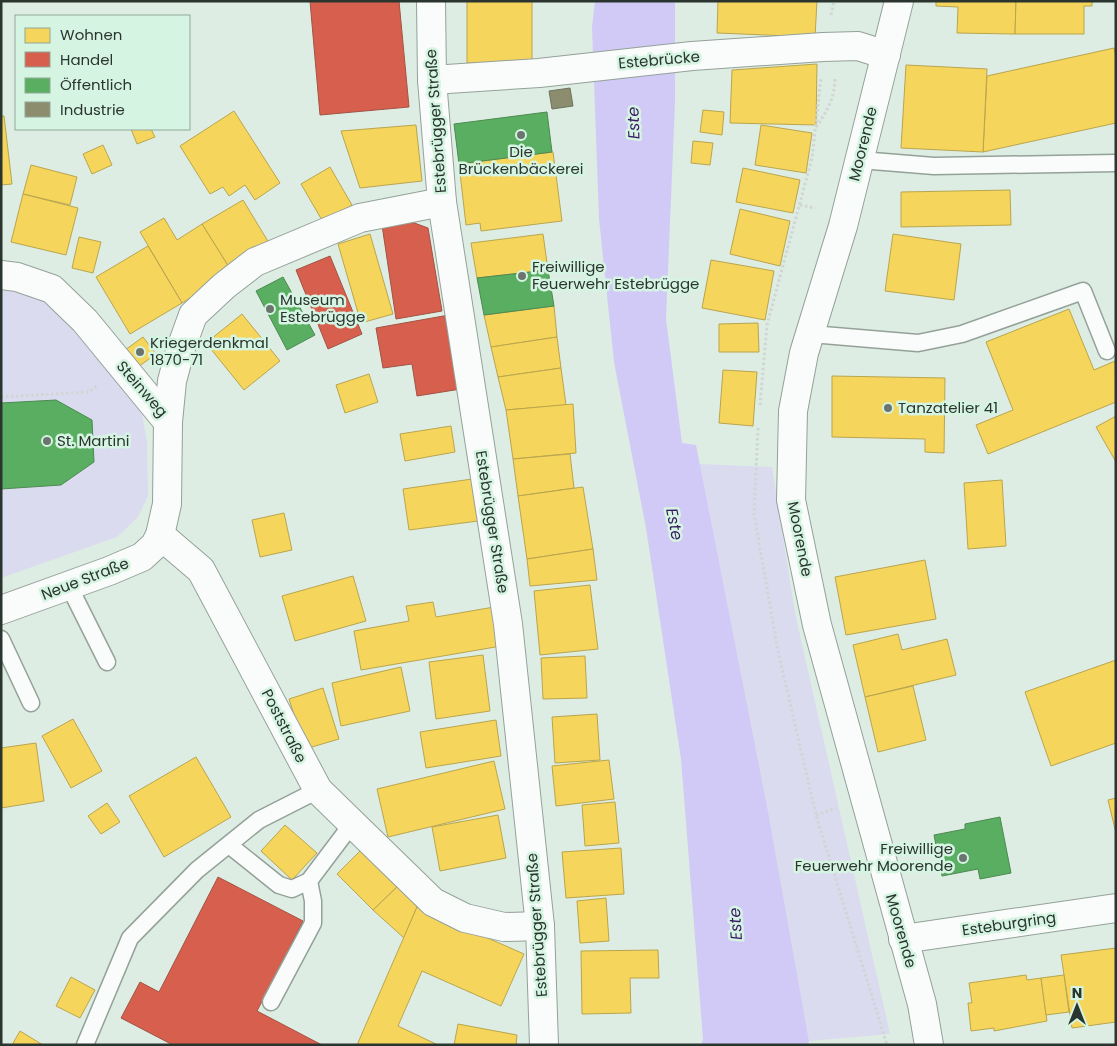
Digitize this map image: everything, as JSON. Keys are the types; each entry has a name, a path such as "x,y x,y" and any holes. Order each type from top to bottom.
{"street":[{"name":"Estebrügger Straße","path":"431,1 432,80 442,202 508,624 540,926 544,1045"},
{"name":"Moorende","path":"899,1 860,160 804,353 793,411 791,500 817,625 922,1004 928,1045"},
{"name":"Estebrücke","path":"432,80 539,73 686,57 858,46 886,55"},
{"name":"Steinweg","path":"168,422 172,381 193,315 224,286 254,262 360,218 442,202"},
{"name":"Steinweg","path":"1,275 17,277 52,289 85,321 168,422"},
{"path":"160,535 167,504 168,422"},
{"name":"Poststraße","path":"160,535 201,570 318,790 433,902 465,918 504,927 540,926"},
{"name":"Neue Straße","path":"1,610 142,557 154,545 160,535"},
{"name":"Esteburgring","path":"903,939 1116,908"}],"lane":[{"path":"860,160 934,166 1116,163"},
{"path":"811,334 918,343 962,334 1084,291 1107,351"},
{"path":"69,586 107,662"},
{"path":"1,639 31,703"},
{"path":"84,1045 130,938 197,870 259,820 318,790"},
{"path":"229,845 279,885 292,889 309,881 352,824"},
{"path":"271,1002 313,923 313,901 309,881"}],"path":[{"path":"816,127 827,113 835,88 835,71"},
{"path":"1,397 89,392 122,367"}],"shaded area":[{"path":"1,286 43,301 61,315 141,409 147,441 148,496 138,517 117,537 1,578"},
{"path":"699,464 772,467 795,613 890,1034 809,1041 768,811"}],"water":[{"name":"Este","path":"595,1 675,1 675,102 666,319 682,443 696,445 768,811 809,1041 808,1045 701,1045 703,1039 681,759 646,528 614,362 599,219 592,27"}],"building: Wohnen":[{"path":"467,1 532,1 532,64 467,63"},
{"path":"718,1 817,1 815,37 717,33"},
{"path":"936,1 1016,1 1015,34 957,33 958,7 936,6"},
{"path":"1016,1 1092,1 1092,6 1084,6 1084,34 1015,34"},
{"path":"1114,48 1116,57 1116,123 983,152 987,76"},
{"path":"817,64 816,125 730,123 732,70"},
{"path":"906,65 987,69 983,152 901,148"},
{"path":"703,110 724,112 722,135 700,132"},
{"path":"234,111 280,183 255,200 245,185 229,196 223,187 210,194 180,146"},
{"path":"1,116 4,116 12,184 1,185"},
{"path":"416,125 422,181 360,188 341,131"},
{"path":"761,125 812,133 806,173 755,165"},
{"path":"131,130 152,130 155,137 137,144"},
{"path":"693,141 713,143 710,165 691,163"},
{"path":"103,145 112,165 92,174 83,154"},
{"path":"553,152 562,221 481,231 480,223 466,225 459,164"},
{"path":"31,165 77,177 70,205 23,194"},
{"path":"330,167 352,205 323,222 301,184"},
{"path":"743,168 800,180 793,213 736,202"},
{"path":"1010,190 1011,225 901,227 901,192"},
{"path":"23,194 78,208 66,255 11,242"},
{"path":"243,200 272,248 232,272 202,224"},
{"path":"740,209 790,221 780,266 730,254"},
{"path":"164,218 177,240 202,224 232,272 182,303 140,232"},
{"path":"370,234 393,314 361,323 338,244"},
{"path":"543,234 548,270 477,278 471,243"},
{"path":"893,234 961,244 954,300 885,291"},
{"path":"79,237 101,242 93,273 72,268"},
{"path":"148,246 182,303 130,334 96,277"},
{"path":"711,260 774,271 765,320 702,308"},
{"path":"554,306 557,337 491,347 484,315"},
{"path":"1069,309 1094,370 1115,361 1116,402 988,454 976,425 1013,410 986,342"},
{"path":"242,314 280,361 244,390 206,343"},
{"path":"758,323 759,352 719,352 719,324"},
{"name":"Kriegerdenkmal 1870-71","path":"143,337 156,354 138,367 125,350"},
{"path":"557,337 561,368 498,377 491,347"},
{"path":"561,368 566,405 506,410 498,377"},
{"path":"723,370 757,372 753,426 719,423"},
{"path":"369,374 378,402 345,413 336,385"},
{"name":"Tanzatelier 41","path":"832,376 945,378 944,453 925,452 925,439 832,437"},
{"path":"573,404 576,453 513,459 506,410"},
{"path":"1116,416 1116,462 1096,427"},
{"path":"451,426 455,452 405,461 400,434"},
{"path":"570,454 574,488 518,496 513,459"},
{"path":"472,479 478,521 409,530 403,489"},
{"path":"1002,480 1006,546 968,549 964,483"},
{"path":"583,487 593,549 527,559 518,496"},
{"path":"284,513 292,550 260,557 252,520"},
{"path":"593,549 597,580 530,586 527,559"},
{"path":"925,560 936,619 846,635 835,577"},
{"path":"353,576 366,621 295,641 282,596"},
{"path":"590,585 598,649 540,655 534,591"},
{"path":"433,602 436,617 500,606 507,645 361,670 354,631 409,621 406,606"},
{"path":"898,634 902,650 947,639 956,675 865,697 853,645"},
{"path":"483,655 490,711 436,719 429,662"},
{"path":"585,656 587,698 543,699 541,658"},
{"path":"1116,660 1116,743 1051,766 1025,692"},
{"path":"401,667 410,711 341,726 332,683"},
{"path":"913,686 926,740 878,752 865,697"},
{"path":"323,688 339,739 305,749 289,699"},
{"path":"597,714 600,760 555,763 552,717"},
{"path":"73,719 102,771 71,788 42,736"},
{"path":"496,720 501,756 426,768 420,732"},
{"path":"36,743 44,801 1,808 1,748"},
{"path":"196,757 231,817 164,857 129,796"},
{"path":"609,760 614,799 556,806 552,766"},
{"path":"494,761 505,809 388,837 377,789"},
{"path":"1116,798 1116,833 1108,800"},
{"path":"615,802 619,843 585,846 582,805"},
{"path":"107,803 120,822 101,834 88,816"},
{"path":"498,815 506,858 440,871 432,827"},
{"path":"285,825 317,853 292,880 261,851"},
{"path":"621,848 624,894 566,898 562,852"},
{"path":"361,850 398,886 373,910 337,874"},
{"path":"398,886 417,907 404,938 373,910"},
{"path":"606,898 609,941 580,943 577,901"},
{"path":"417,907 524,954 501,1006 422,971 398,1026 438,1045 357,1045"},
{"path":"1116,948 1116,1022 1072,1028 1061,955"},
{"path":"658,950 659,978 630,978 631,1013 582,1014 581,951"},
{"path":"1026,975 1027,980 1041,978 1047,1021 994,1031 994,1028 971,1031 968,1003 972,1003 969,983"},
{"path":"1064,975 1069,1012 1046,1015 1041,978"},
{"path":"71,977 95,990 80,1018 56,1006"},
{"path":"458,1024 517,1035 516,1045 454,1045"},
{"path":"20,1031 43,1045 12,1045"}],"building: Handel":[{"path":"310,1 399,1 409,107 320,115"},
{"path":"409,221 428,228 442,311 396,319 382,225"},
{"path":"330,256 362,334 328,349 296,270"},
{"path":"449,315 461,389 417,396 412,364 383,368 376,328"},
{"path":"218,877 303,921 257,1011 322,1045 173,1045 121,1018 140,982 159,992"}],"building: Öffentlich":[{"path":"547,112 552,152 459,164 454,124"},
{"path":"548,270 554,306 484,315 477,278"},
{"path":"283,277 315,335 287,350 256,291"},
{"name":"St. Martini","path":"56,400 92,420 94,462 61,485 1,489 1,403"},
{"path":"1000,817 1011,873 980,879 978,869 942,876 934,835 965,829 965,824"}],"building: Industrie":[{"path":"570,88 573,106 552,109 549,91"}],"place":[{"name":"Die Brückenbäckerei","path":"521,135"},
{"name":"Freiwillige Feuerwehr Estebrügge","path":"522,276"},
{"name":"Museum Estebrügge","path":"270,309"},
{"name":"Kriegerdenkmal 1870-71","path":"140,352"},
{"name":"Tanzatelier 41","path":"888,408"},
{"name":"St. Martini","path":"47,441"},
{"name":"Freiwillige Feuerwehr Moorende","path":"963,858"}]}
